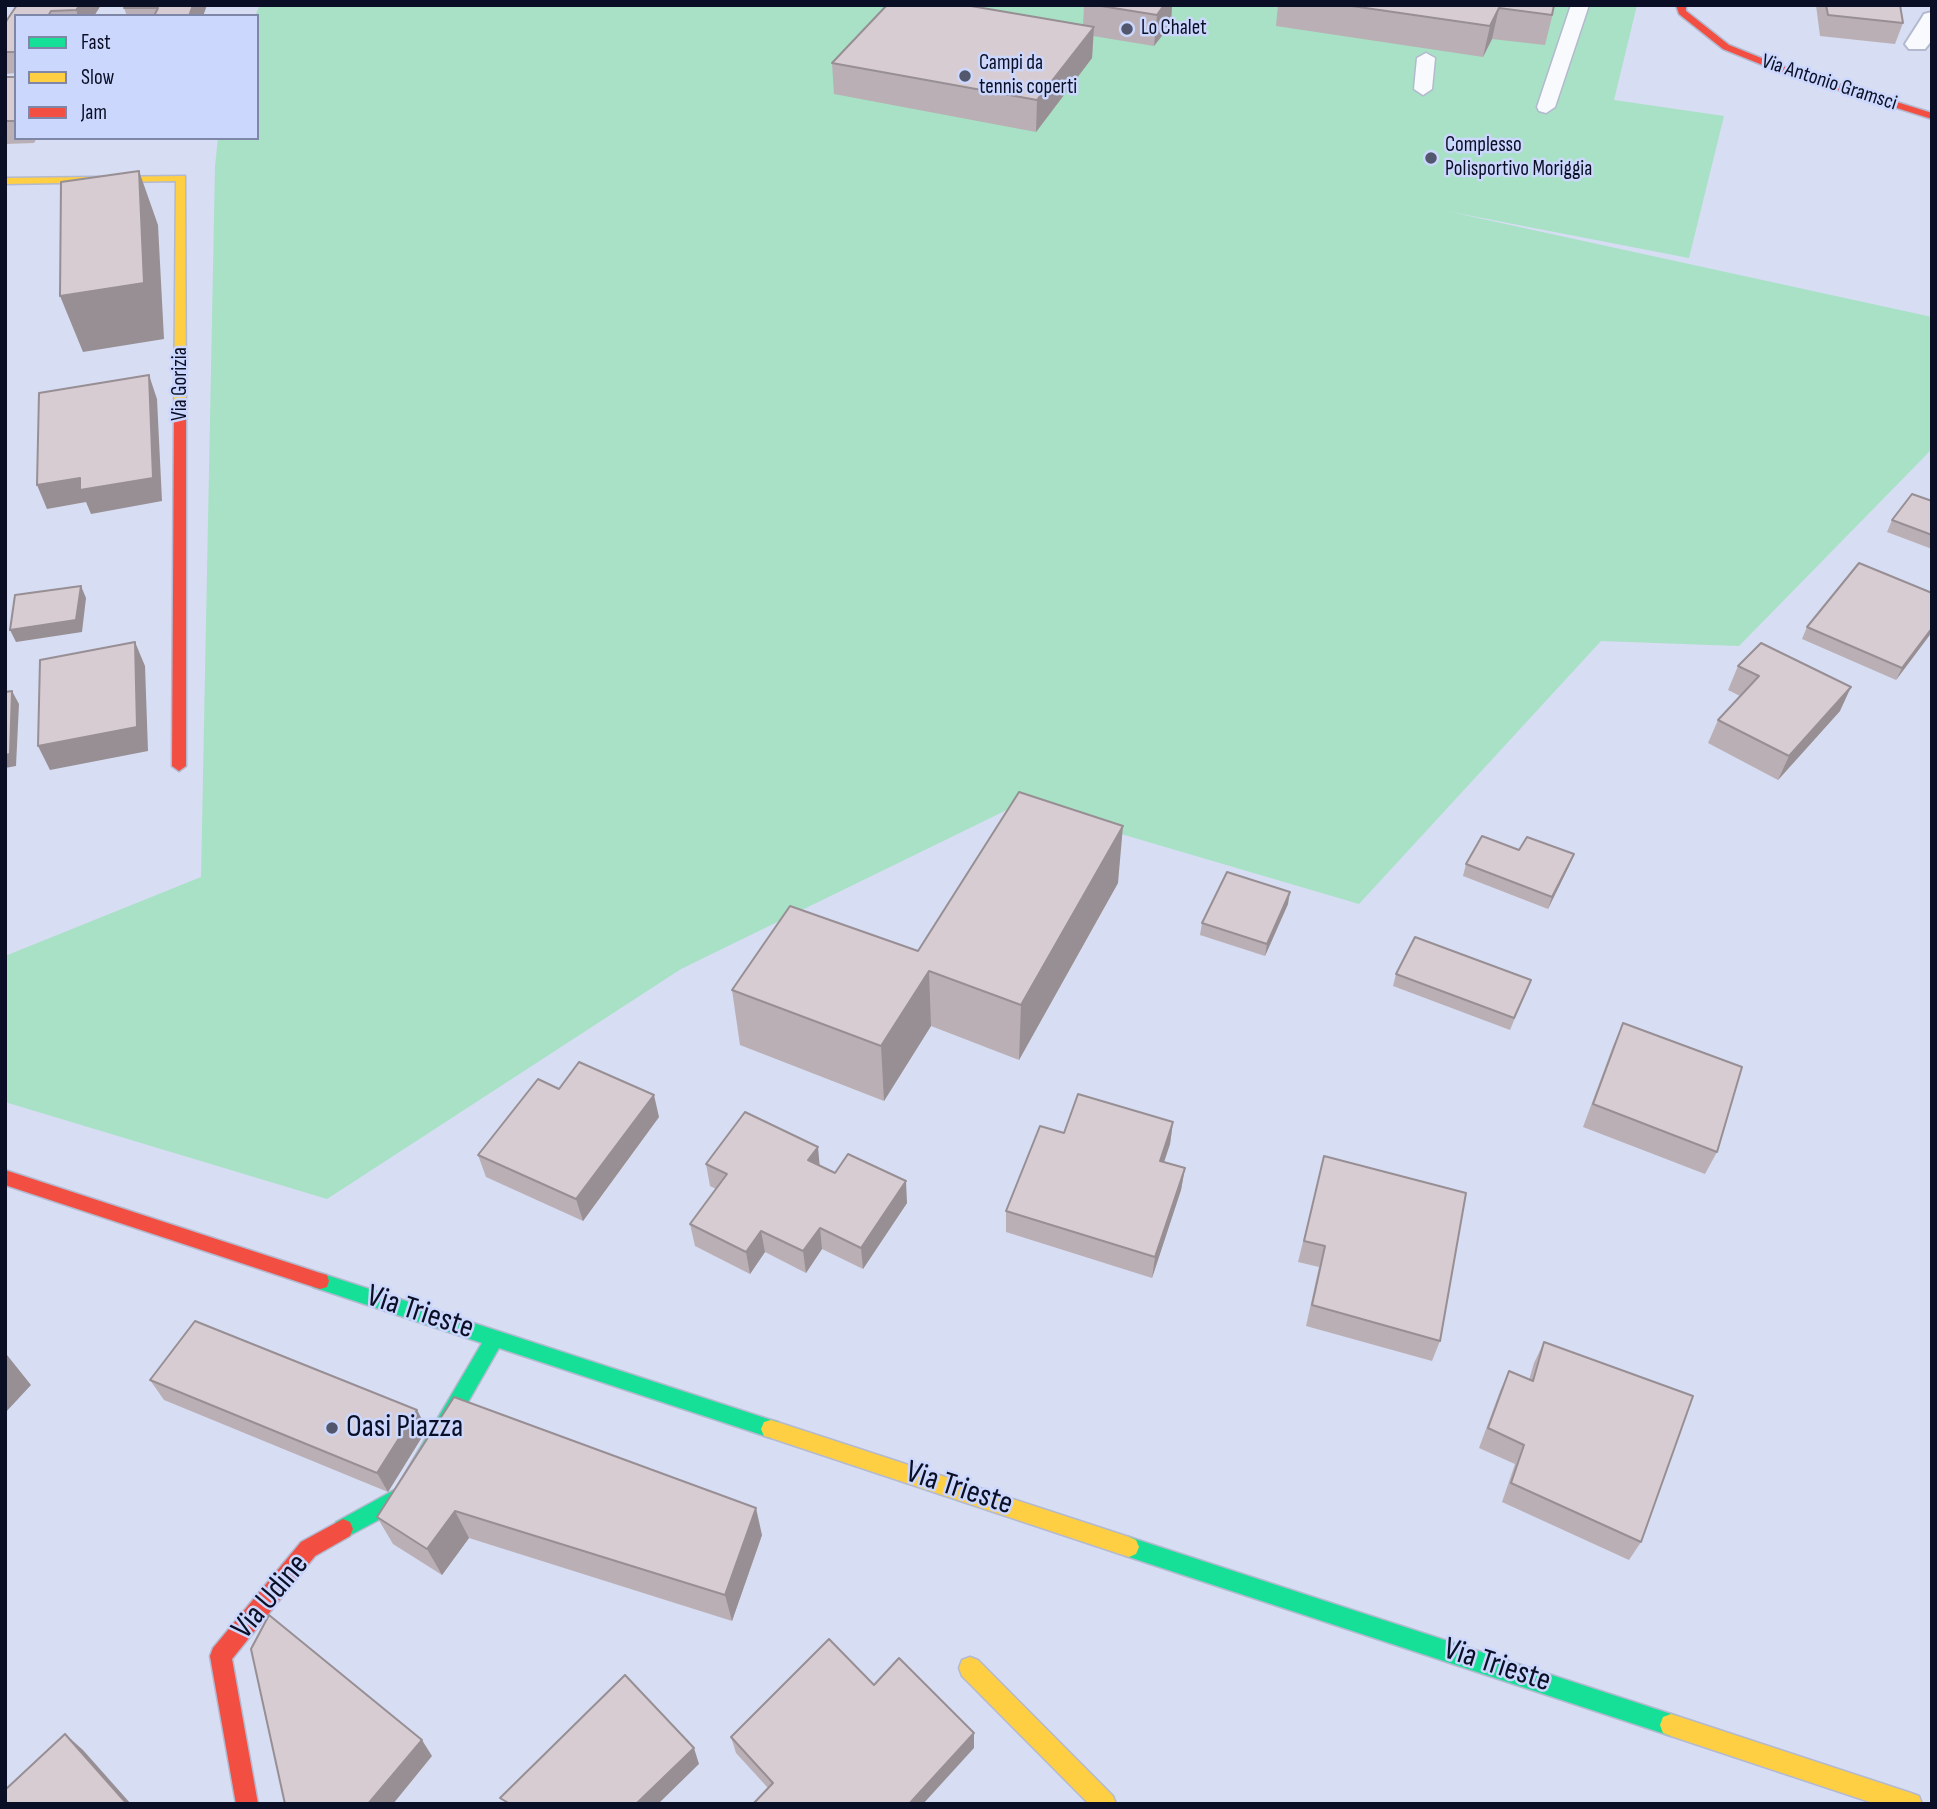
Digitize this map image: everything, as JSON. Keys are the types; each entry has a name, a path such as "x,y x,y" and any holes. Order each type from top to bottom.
{"street":[{"name":"Via Antonio Gramsci","path":"1681,5 1682,12 1726,47 1778,68 1932,116"},
{"path":"1928,5 1932,9"},
{"path":"1917,44 1932,19"},
{"name":"Via Gorizia","path":"5,181 181,178 179,766"},
{"name":"Via Trieste","path":"5,1177 1911,1804"},
{"name":"Via Udine","path":"247,1804 221,1656 308,1549 403,1496 495,1337"},
{"path":"970,1668 1105,1804"}],"lane":[{"path":"1546,107 1580,5"},
{"path":"1423,89 1426,58"}],"green space":[{"path":"260,5 1637,5 1614,100 1724,116 1689,258 1446,211 1932,317 1932,449 1739,646 1601,641 1359,904 1019,804 681,969 327,1199 5,1102 5,956 201,877 215,166 218,140 259,140 259,14 256,14"}],"building":[{"path":"17,5 80,5 76,10 51,11 49,14 14,14 14,52 5,52 5,23"},
{"path":"126,5 193,5 190,14 155,14 158,8 124,8"},
{"path":"887,5 965,5 1094,27 1037,100 832,63"},
{"path":"1095,5 1164,5 1157,15"},
{"path":"1345,5 1554,5 1552,15 1499,8 1490,26"},
{"path":"1826,5 1900,5 1903,23 1828,15"},
{"path":"5,77 14,77 14,121 5,121"},
{"path":"139,171 144,283 60,296 61,182"},
{"path":"149,375 153,478 80,490 80,478 37,485 39,393"},
{"path":"1912,494 1932,501 1932,535 1892,520"},
{"path":"1859,563 1932,593 1932,628 1902,668 1807,627"},
{"path":"81,586 76,620 10,630 15,595"},
{"path":"135,642 137,727 38,746 40,660"},
{"path":"1761,643 1851,687 1789,756 1718,720 1759,676 1738,666"},
{"path":"12,691 10,754 5,755 5,692"},
{"path":"1019,792 1123,826 1021,1005 929,971 881,1046 732,990 790,906 918,951"},
{"path":"1482,836 1519,850 1527,837 1574,854 1552,897 1466,864"},
{"path":"1227,872 1290,892 1267,944 1202,923"},
{"path":"1415,937 1531,980 1514,1018 1396,974"},
{"path":"1623,1023 1742,1067 1717,1152 1593,1104"},
{"path":"579,1062 654,1095 576,1199 478,1155 538,1079 559,1089"},
{"path":"1078,1094 1173,1122 1160,1161 1185,1168 1155,1257 1006,1211 1040,1126 1064,1133"},
{"path":"745,1112 818,1147 808,1160 835,1173 848,1154 906,1181 861,1248 820,1228 803,1251 761,1231 746,1252 690,1224 727,1174 706,1164"},
{"path":"1324,1156 1466,1193 1440,1341 1312,1305 1325,1246 1304,1241"},
{"path":"195,1321 417,1410 377,1473 150,1380"},
{"path":"1544,1342 1693,1396 1641,1542 1511,1483 1524,1445 1488,1428 1509,1371 1533,1381"},
{"path":"454,1397 756,1508 725,1595 455,1511 427,1549 377,1517"},
{"path":"269,1615 422,1740 368,1804 285,1804 251,1649"},
{"path":"829,1639 874,1685 899,1658 974,1733 909,1804 753,1804 773,1783 731,1737"},
{"path":"625,1675 694,1748 636,1804 510,1804 500,1798"},
{"path":"65,1734 127,1804 5,1804 5,1790"}],"traffic: fast":[{"path":"320,1281 771,1429"},
{"path":"343,1529 403,1496 495,1337"},
{"path":"1129,1547 1671,1725"}],"traffic: slow":[{"path":"5,181 181,178 180,419"},
{"path":"771,1429 1129,1547"},
{"path":"970,1668 1105,1804"},
{"path":"1671,1725 1911,1804"}],"traffic: jam":[{"path":"1681,5 1682,12 1726,47 1778,68 1932,116"},
{"path":"179,766 180,419"},
{"path":"5,1177 320,1281"},
{"path":"247,1804 221,1656 308,1549 343,1529"}],"place":[{"name":"Lo Chalet","path":"1127,29"},
{"name":"Campi da tennis coperti","path":"965,76"},
{"name":"Complesso Polisportivo Moriggia","path":"1431,158"},
{"name":"Oasi Piazza","path":"332,1428"}]}
